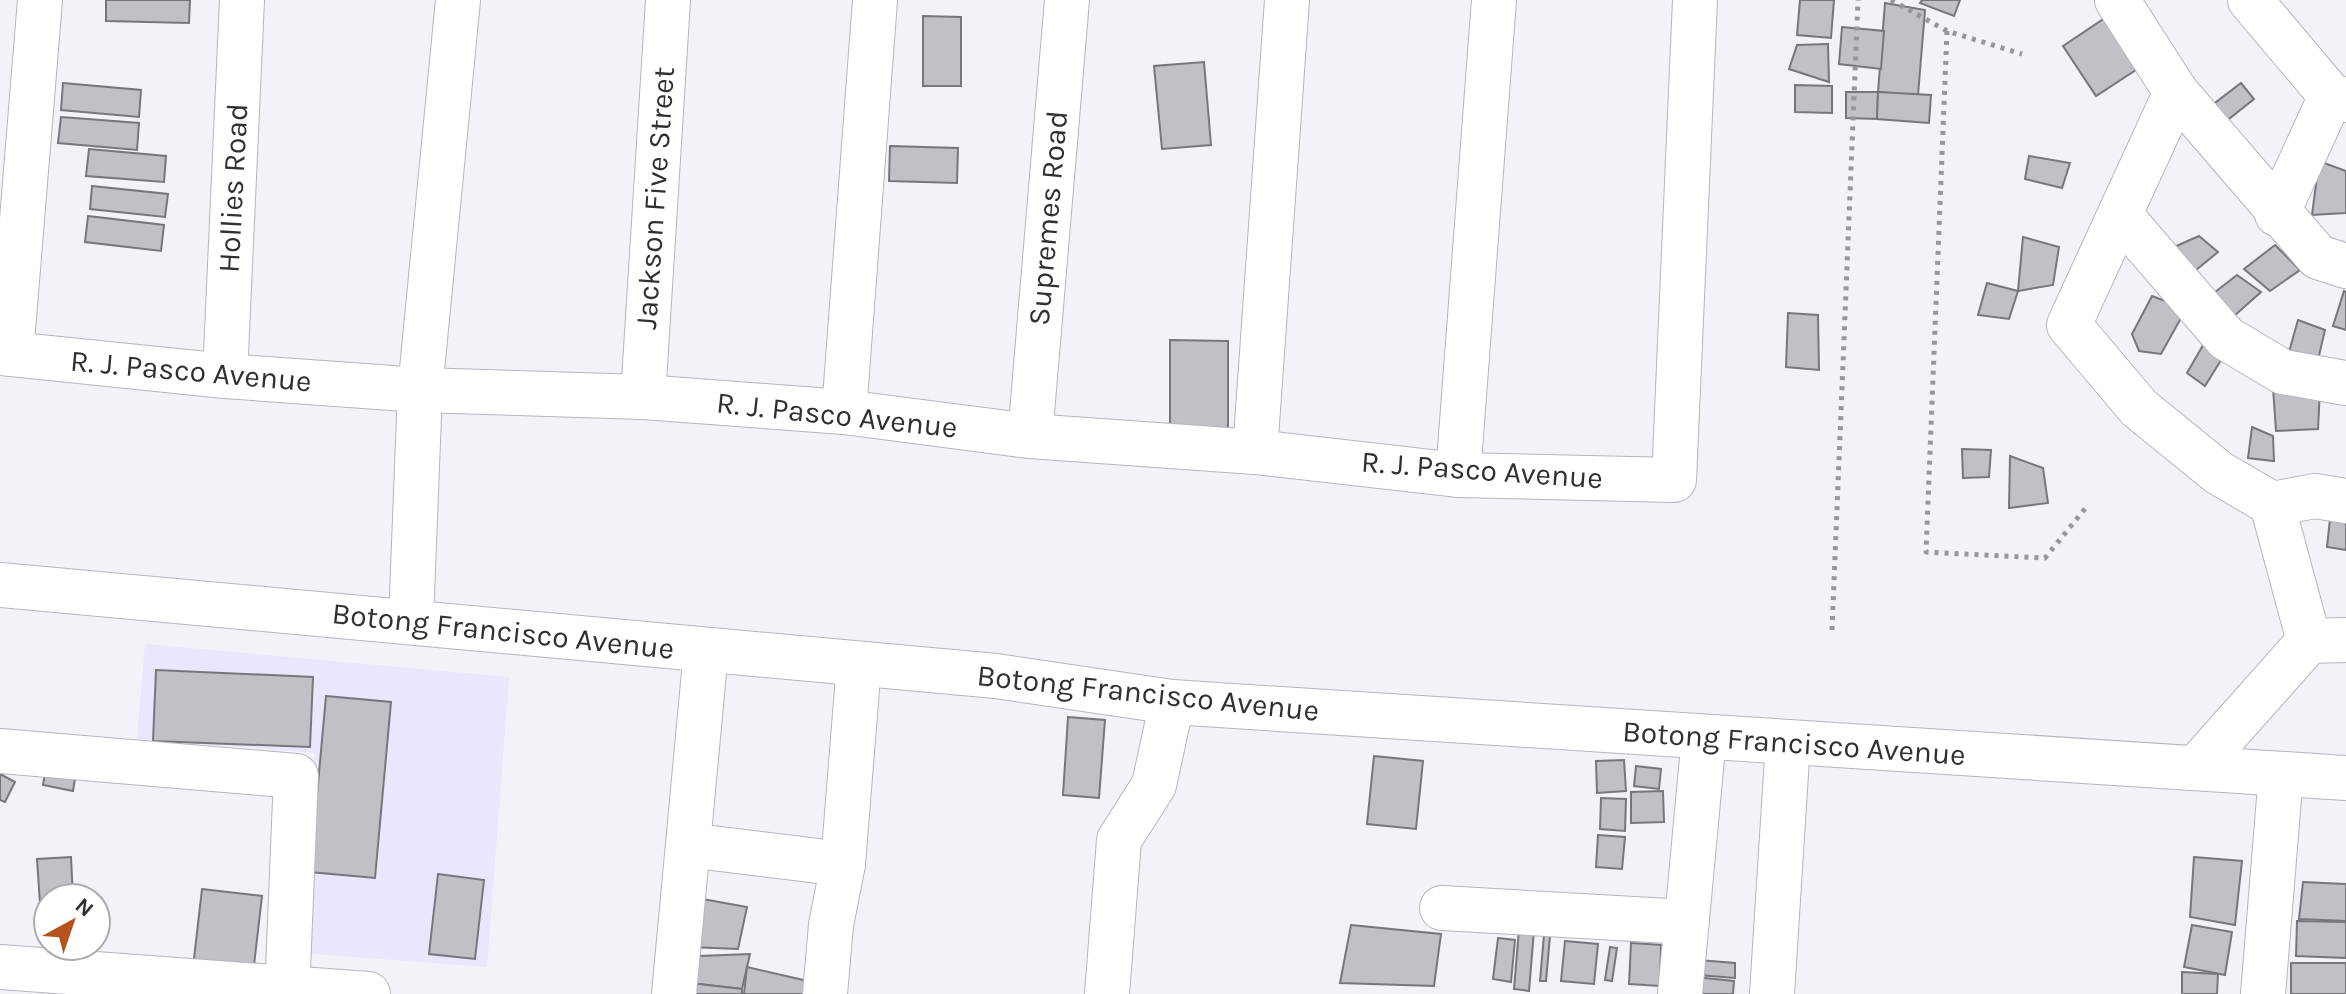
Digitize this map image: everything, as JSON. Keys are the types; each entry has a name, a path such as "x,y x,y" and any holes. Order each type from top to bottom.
{"street":[{"path":"6,353 40,0"},
{"name":"Hollies Road","path":"225,376 242,0"},
{"path":"411,621 420,390 458,0"},
{"name":"Jackson Five Street","path":"643,397 668,0"},
{"path":"844,412 875,0"},
{"name":"Supremes Road","path":"1030,436 1067,0"},
{"path":"1255,452 1287,0"},
{"path":"1458,475 1494,0"},
{"name":"R. J. Pasco Avenue","path":"6,353 225,376 420,390 643,397 844,412 1030,436 1255,452 1458,475 1674,480 1695,0"},
{"path":"2117,0 2176,92 2277,214 2318,257 2346,266"},
{"path":"2250,0 2339,98 2277,214"},
{"path":"2176,92 2069,325 2139,408 2219,473 2272,504 2328,641 2196,768"},
{"path":"2120,215 2226,338 2283,372 2346,383"},
{"path":"2272,504 2315,496 2346,501"},
{"name":"Botong Francisco Avenue","path":"0,585 996,676 1172,702 2346,778"},
{"path":"674,994 706,651"},
{"path":"825,994 831,925 843,864 859,664"},
{"path":"1107,994 1119,840 1154,785 1172,702"},
{"path":"1680,994 1704,737"},
{"path":"1772,994 1788,742"},
{"path":"0,751 296,776 287,991"},
{"path":"2263,994 2281,774"},
{"path":"688,845 843,864"},
{"path":"1442,908 1687,922"},
{"path":"0,967 51,983 368,994"}],"path":[{"path":"1832,630 1858,0"},
{"path":"1891,0 1947,31 2022,54"},
{"path":"1947,31 1926,552 2045,558 2088,505"}],"shaded area":[{"path":"145,644 509,677 487,967 300,953 315,753 137,739"}],"building":[{"path":"106,0 190,0 189,23 106,21"},
{"path":"1800,0 1834,0 1831,38 1797,35"},
{"path":"1922,0 1960,0 1954,16 1920,3"},
{"path":"1885,3 1925,10 1918,95 1878,92"},
{"path":"923,16 961,17 961,86 923,86"},
{"path":"2108,16 2142,66 2096,96 2063,46"},
{"path":"1842,27 1884,31 1881,69 1839,64"},
{"path":"1828,44 1829,82 1789,69 1797,45"},
{"path":"1204,62 1211,145 1162,149 1154,66"},
{"path":"63,83 141,90 139,117 61,110"},
{"path":"2241,83 2254,99 2225,122 2211,106"},
{"path":"1795,85 1832,86 1832,113 1795,112"},
{"path":"1846,92 1878,92 1877,119 1846,118"},
{"path":"1878,92 1931,95 1929,123 1877,119"},
{"path":"61,117 139,123 137,150 58,143"},
{"path":"890,146 958,148 957,183 889,181"},
{"path":"89,149 166,156 164,182 86,176"},
{"path":"2029,156 2070,163 2062,188 2025,179"},
{"path":"2319,161 2346,171 2346,213 2312,215"},
{"path":"92,186 168,194 165,217 90,209"},
{"path":"88,216 164,225 161,251 85,242"},
{"path":"2199,236 2218,252 2190,275 2174,247"},
{"path":"2023,237 2059,247 2053,285 2018,291"},
{"path":"2275,245 2300,270 2270,291 2244,269"},
{"path":"2237,275 2261,292 2224,325 2201,303"},
{"path":"1987,283 2018,291 2009,319 1978,315"},
{"path":"2346,292 2346,330 2333,326"},
{"path":"2152,296 2186,309 2161,354 2139,351 2132,334"},
{"path":"1788,313 1818,315 1819,370 1786,367"},
{"path":"2298,320 2325,330 2317,364 2287,359"},
{"path":"1170,340 1228,341 1228,428 1170,428"},
{"path":"2206,340 2226,352 2205,386 2187,373"},
{"path":"2273,388 2320,389 2318,429 2276,431"},
{"path":"2252,427 2273,436 2274,461 2248,458"},
{"path":"1962,449 1991,450 1989,477 1963,478"},
{"path":"2010,456 2043,468 2048,503 2009,508"},
{"path":"2331,510 2346,512 2346,550 2327,547"},
{"path":"156,670 313,677 310,747 153,741"},
{"path":"326,696 391,702 375,878 310,872"},
{"path":"1068,717 1105,720 1099,798 1063,795"},
{"path":"1374,756 1423,761 1416,829 1367,824"},
{"path":"1624,760 1626,791 1597,793 1596,761"},
{"path":"47,761 77,766 73,791 43,785"},
{"path":"1636,766 1661,769 1659,789 1634,786"},
{"path":"0,774 15,782 5,802 0,800"},
{"path":"1663,791 1664,822 1631,823 1631,792"},
{"path":"1601,798 1626,799 1625,831 1600,829"},
{"path":"1598,835 1625,837 1622,869 1596,867"},
{"path":"71,857 72,882 39,882 37,859"},
{"path":"2194,857 2242,861 2235,925 2190,917"},
{"path":"438,874 484,880 475,959 429,954"},
{"path":"2303,882 2346,884 2346,921 2299,919"},
{"path":"202,889 262,896 253,974 193,967"},
{"path":"697,898 747,907 738,949 690,947"},
{"path":"2297,921 2346,922 2346,958 2296,956"},
{"path":"1351,925 1441,934 1434,986 1340,983"},
{"path":"2192,925 2232,932 2225,975 2184,967"},
{"path":"1519,929 1534,930 1529,991 1514,989"},
{"path":"1544,935 1550,936 1546,981 1540,981"},
{"path":"1498,938 1515,940 1511,982 1493,979"},
{"path":"1565,941 1598,944 1594,984 1561,981"},
{"path":"1631,943 1661,945 1660,986 1629,984"},
{"path":"1610,947 1617,948 1612,981 1605,980"},
{"path":"750,954 742,989 690,983 699,956"},
{"path":"1698,960 1735,963 1735,978 1698,975"},
{"path":"2291,963 2346,963 2346,994 2291,994"},
{"path":"747,967 808,981 804,994 744,994"},
{"path":"2182,972 2218,974 2217,994 2182,994"},
{"path":"1695,977 1734,981 1733,994 1692,994"},
{"path":"690,983 742,989 742,994 687,994"}]}
